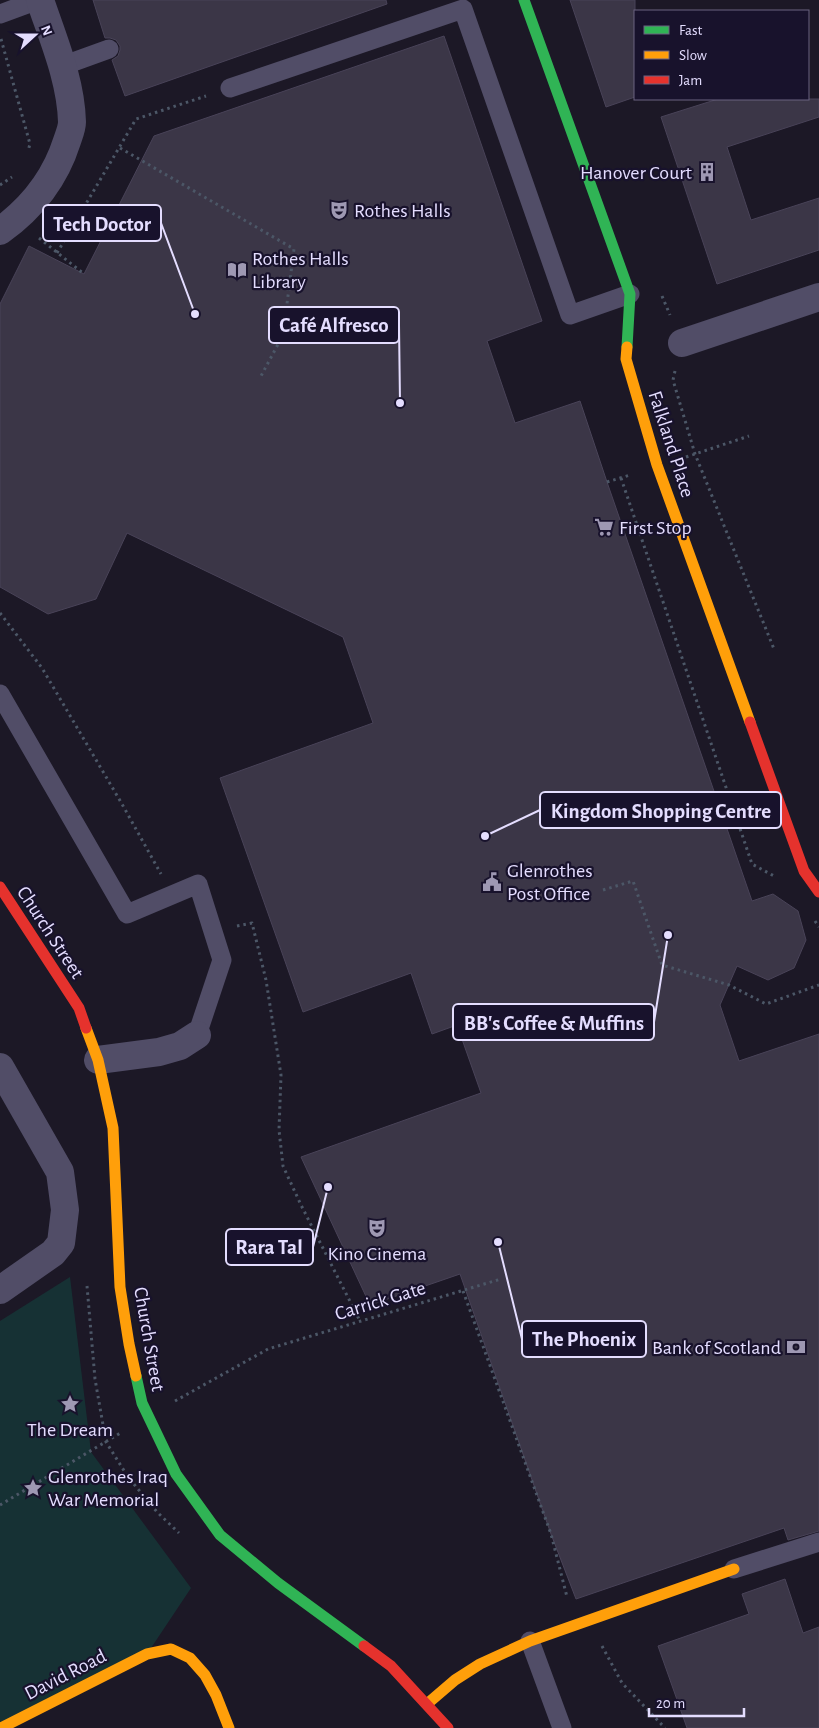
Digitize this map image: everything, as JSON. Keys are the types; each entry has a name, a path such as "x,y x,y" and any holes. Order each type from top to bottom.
{"street":[{"path":"3,229 30,206 50,181 64,152 72,125 69,94 62,66 39,0"},
{"name":"Falkland Place","path":"524,0 630,294 626,359 657,465 804,871 819,892"},
{"path":"682,342 819,297"},
{"name":"Church Street","path":"0,888 79,1008 98,1060 113,1128 120,1287 129,1344 142,1403 176,1474 220,1535 278,1582 391,1666 448,1728"},
{"path":"98,1060 159,1052 180,1046 197,1035"},
{"path":"0,1067 60,1172 65,1210 61,1242 54,1253 0,1290"},
{"path":"427,1704 455,1680 480,1664 530,1641 734,1569"},
{"name":"David Road","path":"1,1728 147,1654 171,1649 190,1658 205,1675 216,1695 228,1728"}],"lane":[{"path":"0,14 39,0"},
{"path":"230,88 463,8 570,316 630,294"},
{"path":"62,66 109,50"},
{"path":"0,694 127,914 198,884 222,960 197,1035"},
{"path":"734,1569 819,1542"},
{"path":"530,1641 562,1728"}],"path":[{"path":"0,36 30,144 28,152"},
{"path":"57,253 136,120 230,88"},
{"path":"120,148 294,249 283,335 261,376"},
{"path":"0,185 17,174"},
{"path":"3,229 16,242 36,235 84,274"},
{"path":"682,342 673,380 695,454 774,649"},
{"path":"695,454 749,436"},
{"path":"621,478 752,864 782,880"},
{"path":"0,613 42,668 122,804 172,895"},
{"path":"603,890 633,881 662,965 729,985 766,1004 819,985"},
{"path":"814,919 819,927"},
{"path":"212,930 252,923 266,980 281,1075 279,1130 283,1166 360,1321"},
{"name":"Carrick Gate","path":"268,1349 501,1279"},
{"path":"463,1291 551,1534 569,1602 589,1621 622,1684 665,1728"}],"green space":[{"path":"70,1277 91,1452 191,1588 147,1654 0,1728 0,1321"}],"building":[{"path":"93,0 386,0 387,4 125,96 112,60 118,56 120,46 116,40 105,38"},
{"path":"570,0 635,0 634,97 606,107"},
{"path":"444,36 542,321 487,341 515,423 580,401 752,901 773,894 798,911 806,940 794,968 768,980 737,966 720,1005 739,1061 819,1034 819,1531 788,1540 784,1528 576,1599 551,1534 460,1274 370,1305 301,1157 481,1093 457,1025 432,1034 411,973 303,1012 220,778 373,723 343,637 127,533 96,599 48,614 0,587 0,304 29,246 84,274 154,136"},
{"name":"Hanover Court","path":"819,99 819,117 727,147 751,220 819,198 819,250 717,284 661,117 715,100"},
{"path":"785,1579 803,1633 819,1627 819,1728 687,1728 658,1646 749,1614 742,1594"}],"traffic: fast":[{"path":"524,0 630,294 627,347"},
{"path":"136,1376 142,1403 176,1474 220,1535 278,1583 364,1646"}],"traffic: slow":[{"path":"627,347 626,359 657,465 750,722"},
{"path":"86,1028 98,1060 113,1128 120,1287 136,1376"},
{"path":"427,1704 455,1680 480,1664 530,1641 734,1569"},
{"path":"1,1728 147,1654 171,1649 190,1658 205,1675 216,1695 229,1728"}],"traffic: jam":[{"path":"750,722 804,871 819,892"},
{"path":"0,887 79,1008 86,1028"},
{"path":"364,1646 391,1666 448,1728"}],"place":[{"name":"Hanover Court","path":"707,172"},
{"name":"Rothes Halls","path":"339,210"},
{"name":"Rothes Halls Library","path":"237,270"},
{"name":"Tech Doctor","path":"195,314"},
{"name":"Café Alfresco","path":"400,403"},
{"name":"First Stop","path":"604,527"},
{"name":"Kingdom Shopping Centre","path":"485,836"},
{"name":"Glenrothes Post Office","path":"492,882"},
{"name":"BB's Coffee & Muffins","path":"668,935"},
{"name":"Rara Tal","path":"328,1187"},
{"name":"Kino Cinema","path":"377,1228"},
{"name":"The Phoenix","path":"498,1242"},
{"name":"Bank of Scotland","path":"796,1347"},
{"name":"The Dream","path":"70,1404"},
{"name":"Glenrothes Iraq War Memorial","path":"33,1488"}]}
